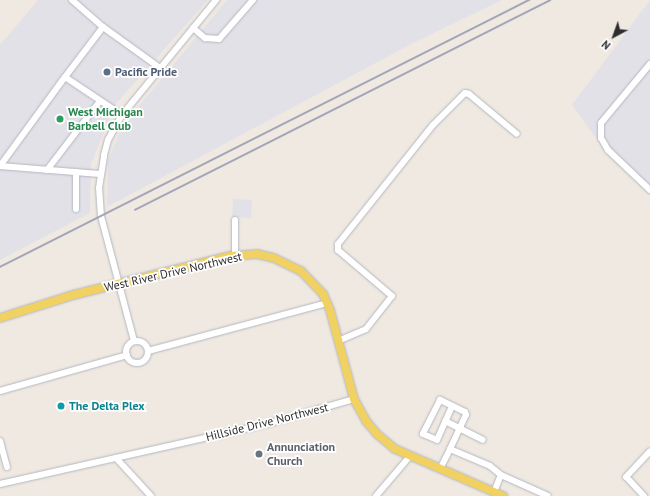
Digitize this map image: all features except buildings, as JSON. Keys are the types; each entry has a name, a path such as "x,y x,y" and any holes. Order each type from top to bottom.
{"main road":[{"name":"West River Drive Northwest","path":"0,318 72,295 119,285 235,255 257,254 292,265 317,286 327,303 354,399"},
{"path":"354,399 366,421 377,434 395,449 490,493 503,496"}],"street":[{"path":"72,0 103,27 160,68"},
{"path":"134,341 101,216 100,174 108,140 122,115 216,0"},
{"path":"193,28 205,38 219,39 253,0"},
{"path":"0,166 103,27"},
{"path":"650,64 601,123 601,138 608,150 650,190"},
{"path":"65,77 122,115"},
{"path":"338,341 366,329 392,296 338,250 338,244 433,125 465,93 469,94 517,134"},
{"path":"47,170 100,101"},
{"path":"0,166 100,174"},
{"path":"76,172 76,209"},
{"path":"235,220 235,255"},
{"path":"148,351 327,303"},
{"path":"134,341 143,342 148,351 145,360 140,363 133,362 127,356 127,346 134,341"},
{"path":"0,391 127,356"},
{"name":"Hillside Drive Northwest","path":"0,484 277,422 354,399"},
{"path":"440,469 466,415 465,412 440,400 436,404 423,434 437,440 452,406"},
{"path":"445,422 483,440"},
{"path":"0,441 8,467"},
{"path":"450,449 490,466 501,475 548,496"},
{"path":"644,496 626,477 650,451"},
{"path":"376,496 410,456"},
{"path":"116,458 151,496"},
{"path":"490,493 501,475"}],"shaded area":[{"path":"38,0 208,0 115,105 91,164 90,213 0,260 0,45"},
{"path":"227,0 502,0 411,44 107,207 108,160 123,125"},
{"path":"650,0 650,194 609,156 572,105"},
{"path":"233,199 252,200 251,218 232,217"}],"railway":[{"path":"0,267 529,0"},
{"path":"135,210 550,0"}],"place":[{"name":"Pacific Pride","path":"107,72"},
{"name":"West Michigan Barbell Club","path":"60,119"},
{"name":"The Delta Plex","path":"61,406"},
{"name":"Annunciation Church","path":"259,454"}]}
